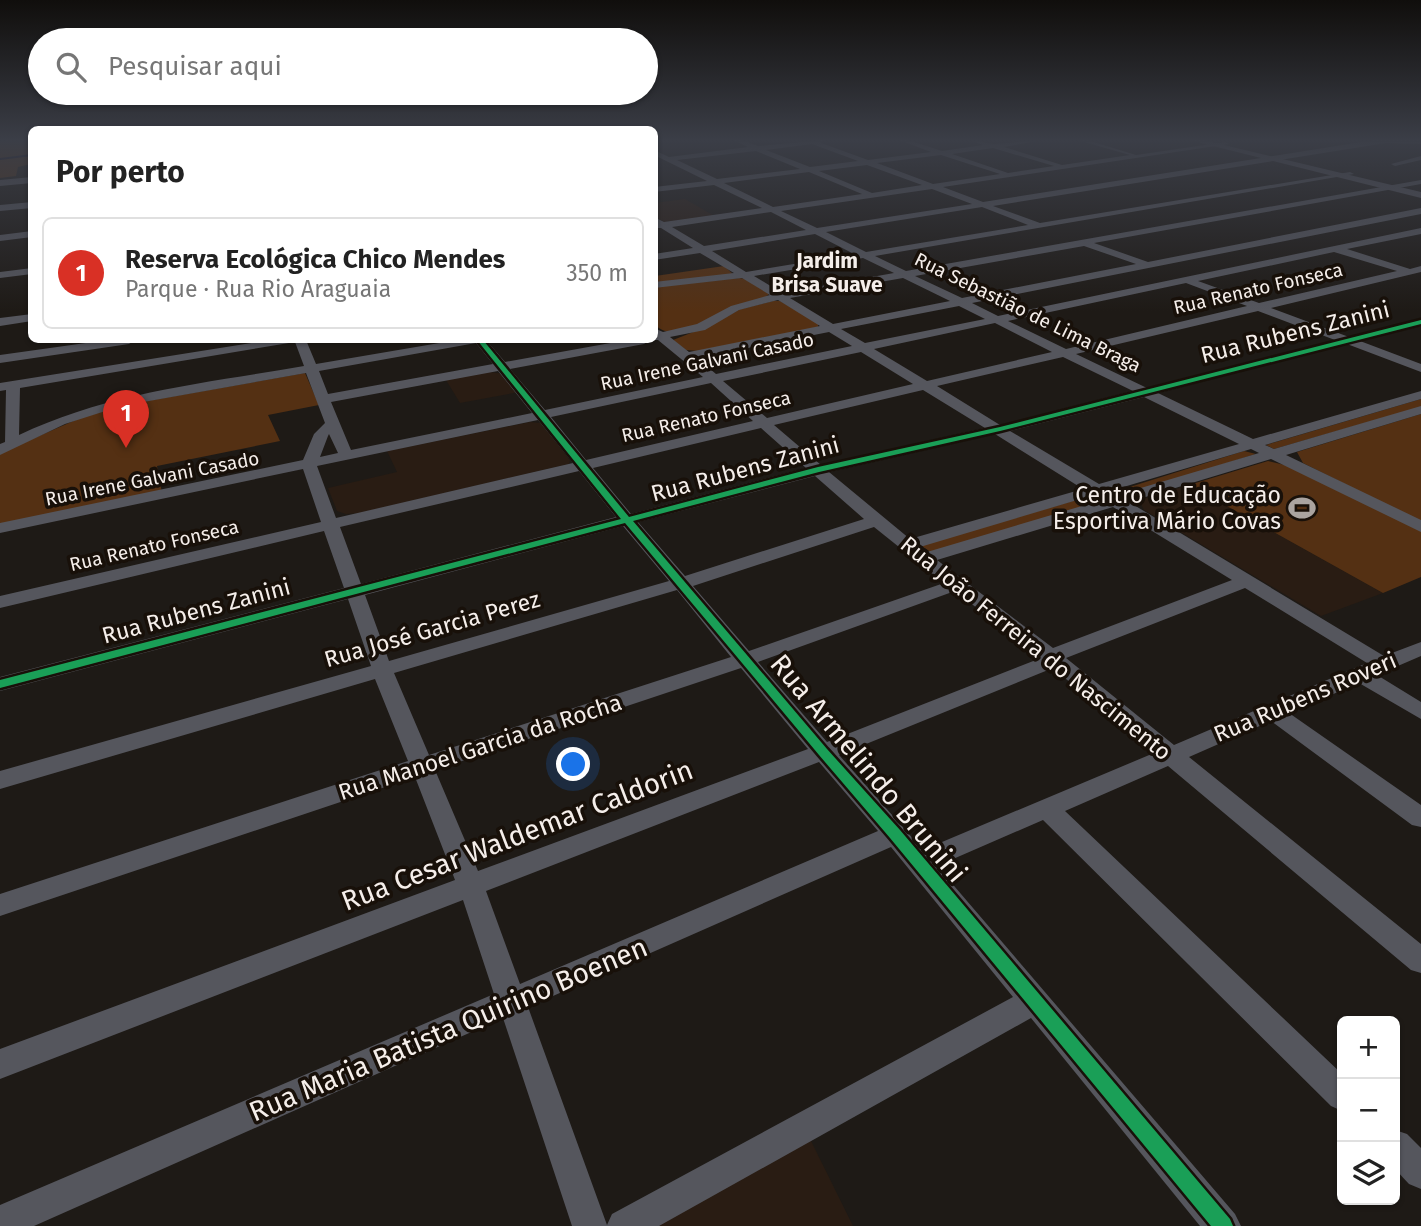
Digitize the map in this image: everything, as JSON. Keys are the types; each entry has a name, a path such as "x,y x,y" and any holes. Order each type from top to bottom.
{"street":[{"name":"Rua Sebastião de Lima Braga","path":"746,197 1421,527"},
{"path":"658,224 856,197"},
{"path":"876,197 918,215"},
{"path":"962,197 1421,368"},
{"path":"658,256 1031,197"},
{"path":"1077,197 1085,200"},
{"path":"1163,197 1249,223"},
{"path":"658,285 744,275 1215,197"},
{"path":"1295,197 1334,208"},
{"path":"658,335 689,331 735,308 780,297 1339,197"},
{"path":"0,208 28,205"},
{"path":"687,356 1421,211"},
{"path":"1355,214 1421,231"},
{"path":"658,224 928,385 1381,663"},
{"path":"1270,230 1417,272"},
{"name":"Rua Irene Galvani Casado","path":"0,528 309,466 1421,231"},
{"path":"0,238 28,234"},
{"path":"0,275 28,272"},
{"name":"Rua Renato Fonseca","path":"0,602 331,522 1417,272"},
{"path":"0,322 28,318"},
{"name":"Rua Rubens Zanini","path":"0,684 818,470 1000,429 1421,322"},
{"name":"Rua João Ferreira do Nascimento","path":"658,336 687,356 876,521 1053,658 1421,961"},
{"path":"0,359 98,343"},
{"path":"110,343 119,385"},
{"path":"279,343 119,385 60,421 6,446 6,386 119,385 312,368 458,343"},
{"path":"301,343 325,399 331,424 347,457"},
{"name":"Rua Armelindo Brunini","path":"483,343 628,521 895,834 1223,1226"},
{"path":"325,399 628,343"},
{"path":"916,552 1099,490 1421,395"},
{"path":"916,552 1117,502 1421,410"},
{"path":"331,424 321,434 309,466 382,669 471,886 590,1226"},
{"name":"Rua José Garcia Perez","path":"0,780 682,583 876,521"},
{"name":"Rua Cesar Waldemar Caldorin","path":"0,1064 823,752 1247,581"},
{"name":"Rua Manoel Garcia da Rocha","path":"0,905 746,659 958,584"},
{"name":"Rua Rubens Roveri","path":"919,863 1421,648"},
{"path":"1359,673 1421,712"},
{"path":"1273,712 1421,818"},
{"path":"1047,809 1337,1091"},
{"name":"Rua Maria Batista Quirino Boenen","path":"0,1223 895,834"},
{"path":"624,1226 1035,1000"},
{"path":"1400,1151 1421,1172"}],"shaded area":[{"path":"685,199 716,217 664,222 658,219 658,203"},
{"path":"724,266 733,274 658,283 658,276"},
{"path":"739,278 746,279 769,294 709,322 669,332 658,327 658,287"},
{"path":"780,301 818,323 818,327 698,351 686,350 673,340 741,309"},
{"path":"489,372 504,374 519,392 460,403 446,380"},
{"path":"305,373 319,405 268,415 280,441 157,466 162,493 0,525 0,453 101,409"},
{"path":"1421,399 1421,407 1274,449 1266,445"},
{"path":"1421,414 1421,522 1303,463 1297,452"},
{"path":"530,422 541,423 570,460 569,464 360,513 346,514 337,511 328,488 397,472 387,451"},
{"path":"1244,451 1256,454 1124,495 1117,491"},
{"name":"Centro de Educação Esportiva Mário Covas","path":"1268,461 1289,466 1421,531 1421,577 1383,593 1189,485"},
{"path":"1189,485 1383,593 1321,616 1144,510 1139,500"},
{"path":"1096,494 1109,499 931,552 923,547 923,545"},
{"path":"810,1139 853,1226 653,1226"}],"cycle path":[{"path":"0,684 818,470 1000,429 1421,322"},
{"path":"482,343 628,521 895,834 1223,1226"}],"place":[{"name":"Reserva Ecológica Chico Mendes","path":"126,448"},
{"name":"Centro de Educação Esportiva Mário Covas","path":"1302,508"}],"district":[{"name":"Jardim Brisa Suave","path":"827,273"}]}
